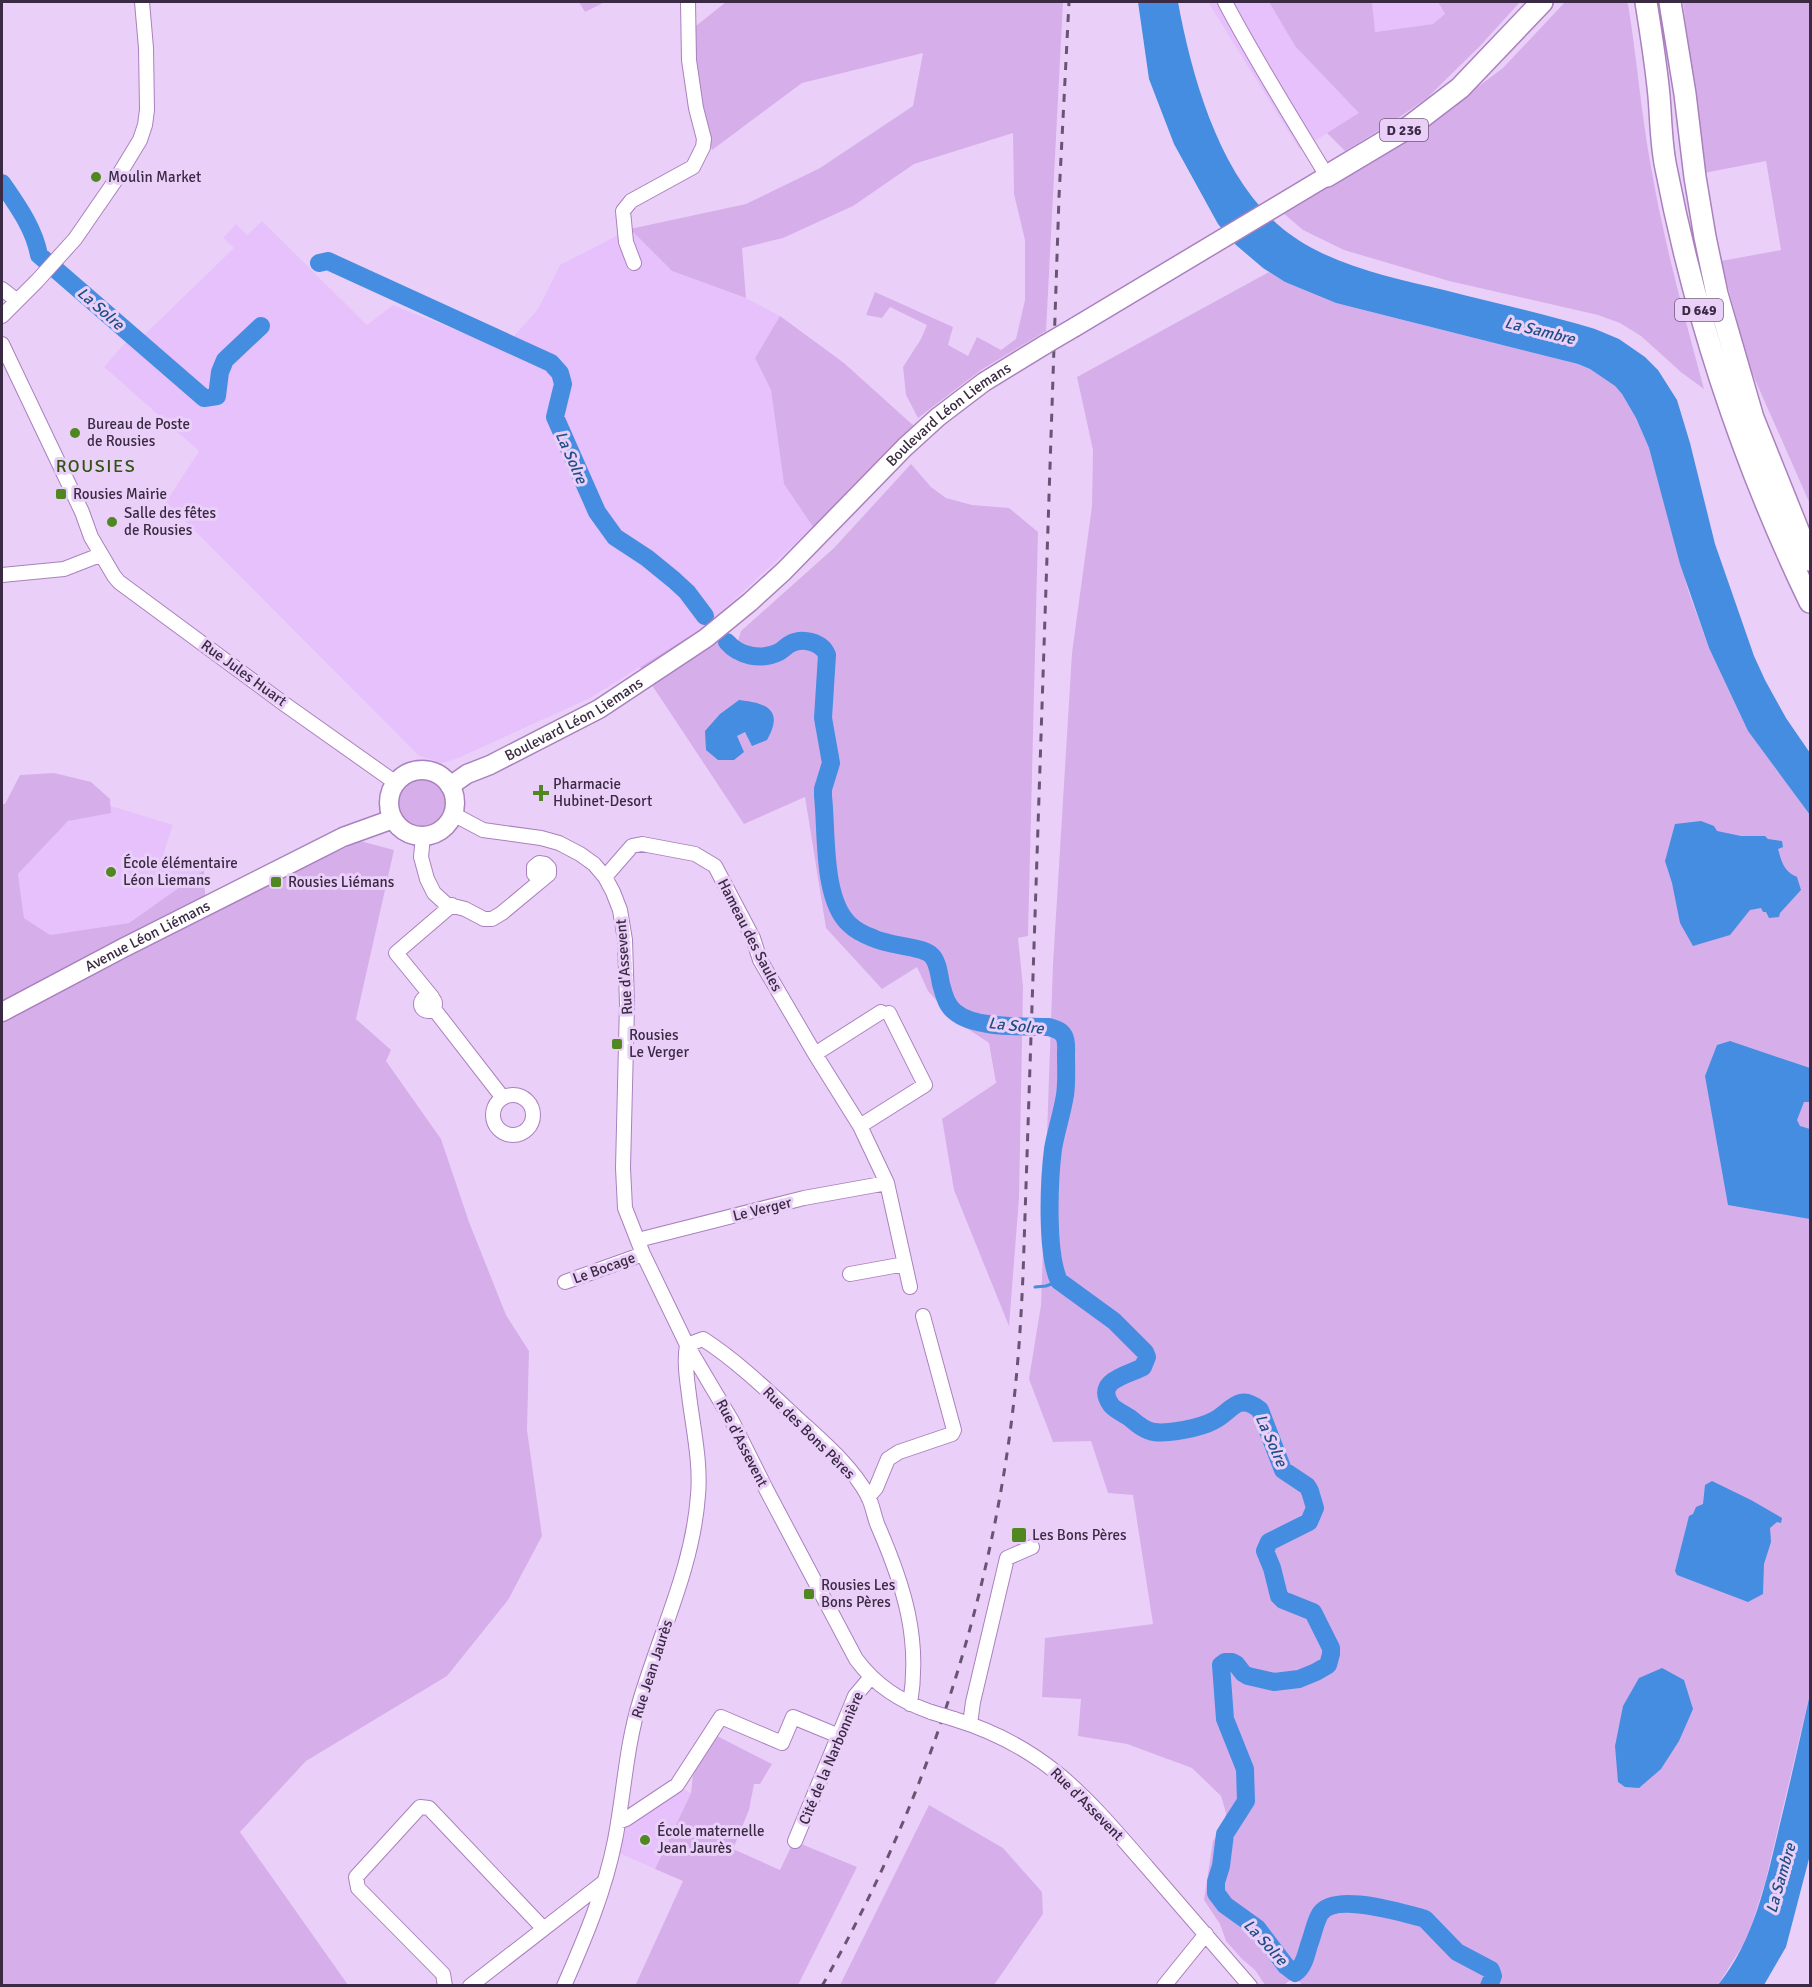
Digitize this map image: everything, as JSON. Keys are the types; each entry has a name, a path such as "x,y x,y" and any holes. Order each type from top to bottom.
{"highway":[{"name":"Boulevard Léon Liemans","path":"1327,176 1408,127 1475,74 1542,2"},
{"name":"D 649","path":"1646,2 1655,59 1665,166 1698,307 1716,366 1765,498 1810,602"},
{"name":"D 649","path":"1670,2 1700,207 1717,294 1753,418 1810,560"}],"main road":[{"name":"Boulevard Léon Liemans","path":"450,786 467,774 490,765 599,709 706,638 784,571 924,429 984,382 1327,176"},
{"path":"426,770 439,774 450,786 454,796 453,814 440,831 423,836 404,831 393,819 389,801 396,783 409,773 426,770"},
{"name":"Avenue Léon Liémans","path":"2,1012 133,942 343,837 393,819"}],"street":[{"path":"2,316 75,239 131,156 145,125 147,73 142,2"},
{"path":"634,263 626,242 623,211 631,201 693,167 703,147 704,140 696,108 690,60 688,2"},
{"path":"1225,2 1327,176"},
{"path":"2,289 16,300"},
{"name":"Rue Jules Huart","path":"2,344 110,572 119,582 396,783"},
{"path":"2,575 64,569 100,555"},
{"name":"Rue d'Assevent","path":"453,814 483,830 541,838 559,843 594,864 605,877 613,892 620,910 625,940 627,1017 623,1136 625,1208 640,1247 687,1346 732,1421 856,1659 870,1677 888,1692 910,1704 1002,1737 1043,1761 1063,1777 1104,1817 1250,1986"},
{"path":"423,836 421,857 427,879 440,900 484,919 492,919 544,878"},
{"name":"Hameau des Saules","path":"605,877 632,846 642,844 695,854 715,866 753,938 760,960 814,1054"},
{"path":"452,905 396,952 503,1098"},
{"path":"860,1126 925,1085 885,1013 814,1054 860,1126 887,1183 910,1287"},
{"name":"Le Verger","path":"640,1247 804,1198 887,1183"},
{"name":"Le Bocage","path":"565,1282 640,1247"},
{"path":"850,1274 905,1264"},
{"path":"868,1497 876,1488 888,1460 899,1452 952,1434 954,1430 923,1316"},
{"name":"Rue des Bons Pères","path":"687,1346 703,1339 721,1351 815,1434 856,1479 868,1497 889,1551 909,1614 914,1666 910,1704"},
{"name":"Rue Jean Jaurès","path":"564,1986 587,1935 604,1882 618,1822 625,1768 639,1702 686,1565 696,1512 698,1481 686,1375 687,1346"},
{"path":"970,1724 973,1702 1007,1558 1032,1547"},
{"name":"Cité de la Narbonnière","path":"795,1841 855,1696 870,1677"},
{"path":"618,1822 677,1785 721,1717 782,1743 793,1718 839,1736"},
{"path":"454,1986 445,1980 358,1888 356,1877 420,1807 429,1808 543,1928"},
{"path":"470,1986 604,1882"},
{"path":"1164,1986 1206,1935"}],"shaded area":[{"path":"579,2 605,2 585,12"},
{"path":"726,2 1063,2 1046,331 981,370 918,418 906,395 903,367 927,325 890,307 882,318 866,315 875,292 953,327 948,345 968,356 977,337 1001,350 1016,339 1025,300 1025,240 1014,194 1013,133 914,164 853,206 783,238 742,248 746,298 672,271 630,229 746,204 820,168 913,106 923,53 802,83 712,150 696,87 692,29"},
{"path":"1208,2 1269,2 1295,46 1360,113 1300,150"},
{"path":"1269,2 1372,2 1375,32 1433,24 1445,14 1438,2 1520,2 1480,46 1427,98 1345,151 1327,133 1359,113 1295,46"},
{"path":"1372,2 1438,2 1445,15 1433,24 1374,32"},
{"path":"1565,2 1625,2 1628,4 1644,126 1656,195 1704,389 1682,373 1641,336 1620,323 1598,315 1449,281 1344,250 1303,230 1283,213 1404,142 1503,68"},
{"path":"1683,2 1810,2 1810,504 1749,366 1721,261 1781,250 1766,161 1704,173"},
{"path":"262,221 367,325 393,305 498,347 514,336 538,309 560,265 630,229 672,271 746,298 780,316 755,358 771,390 784,484 813,527 707,625 590,698 456,759 442,763 419,756 166,502 199,451 104,367 126,342 142,337 234,248 223,238 236,224 247,235"},
{"path":"1269,272 1285,282 1336,303 1578,364 1590,369 1615,386 1636,418 1649,448 1689,593 1709,648 1748,731 1810,815 1810,1694 1765,1883 1750,1930 1718,1985 1303,1986 1295,1976 1284,1985 1265,1985 1255,1970 1226,1941 1220,1924 1204,1900 1213,1841 1224,1825 1226,1813 1221,1796 1192,1768 1127,1744 1078,1736 1081,1699 1042,1697 1045,1638 1153,1624 1133,1495 1108,1493 1091,1441 1053,1442 1029,1379 1041,1305 1053,964 1072,653 1092,506 1093,450 1077,377"},
{"path":"780,316 844,363 915,427 813,527 784,484 771,390 755,358"},
{"path":"911,464 931,487 946,498 972,505 1009,508 1038,532 1028,936 1018,938 1023,987 1019,1198 1009,1326 954,1190 942,1119 996,1083 989,1043 953,1019 928,991 917,967 882,989 826,928 805,797 744,824 640,667 707,625 733,656 741,631 834,548"},
{"path":"54,773 91,782 110,799 111,813 68,821 18,874 24,918 50,935 129,923 204,870 206,917 280,878 360,841 394,850 356,1019 391,1050 386,1061 441,1139 469,1222 506,1315 529,1351 527,1430 542,1536 508,1600 447,1676 306,1761 240,1832 348,1985 2,1986 2,804 5,804 20,775"},
{"path":"422,780 438,787 445,803 438,819 422,826 406,819 399,803 406,787"},
{"name":"École élémentaire Léon Liemans","path":"111,806 173,825 161,862 204,870 129,923 50,935 24,918 18,874 68,821"},
{"path":"715,1735 772,1764 760,1784 754,1784 749,1810 733,1849 780,1870 790,1849 799,1843 857,1867 798,1985 635,1986 683,1881 655,1869 691,1793 694,1765"},
{"name":"École maternelle Jean Jaurès","path":"680,1787 691,1793 655,1869 619,1853 623,1827"},
{"path":"929,1805 1003,1848 1042,1892 1043,1914 994,1985 840,1985"}],"water":[{"name":"La Sambre","path":"1138,2 1178,2 1191,62 1212,125 1242,183 1261,208 1283,229 1320,252 1360,268 1595,329 1619,339 1645,357 1658,370 1677,400 1715,544 1754,656 1786,718 1810,753 1810,815 1748,731 1709,648 1680,564 1649,448 1622,394 1615,386 1590,369 1578,364 1336,303 1285,282 1263,268 1236,245 1218,224 1174,144 1149,79"},
{"path":"739,700 758,703 770,710 774,722 772,730 767,740 752,746 745,732 737,736 744,752 734,760 718,760 706,750 705,731 720,714"},
{"path":"1701,821 1714,826 1717,831 1741,836 1765,836 1768,839 1782,841 1783,847 1778,849 1782,862 1789,872 1797,877 1801,890 1779,917 1769,918 1761,908 1750,910 1730,935 1693,946 1680,923 1665,861 1675,824"},
{"path":"1730,1041 1810,1068 1810,1102 1804,1102 1797,1120 1800,1126 1810,1129 1810,1219 1728,1205 1705,1076 1717,1045"},
{"path":"1712,1481 1782,1518 1781,1523 1777,1522 1770,1528 1771,1542 1764,1564 1763,1594 1748,1602 1677,1575 1675,1571 1689,1516 1693,1514 1696,1507 1703,1504 1705,1485"},
{"path":"1662,1668 1684,1680 1693,1709 1679,1741 1661,1769 1639,1788 1625,1787 1618,1782 1615,1746 1623,1706 1639,1678"},
{"name":"La Sambre","path":"1810,1694 1810,1855 1786,1947 1764,1985 1718,1985 1741,1950 1757,1910"}],"waterway":[{"name":"La Solre","path":"2,183 29,226 39,255 204,398 217,396 220,372 225,360 261,326"},
{"name":"La Solre","path":"319,263 328,261 551,363 560,373 563,384 555,417 597,512 615,537 647,558 674,580 687,592 705,616"},
{"name":"La Solre","path":"727,642 744,654 765,656 779,652 795,642 806,641 821,647 827,655 823,718 831,763 823,789 827,864 834,898 840,913 849,924 880,941 919,949 930,954 936,963 947,1003 955,1012 964,1017 1000,1026 1049,1027 1060,1031 1064,1036 1066,1040 1066,1090 1053,1149 1050,1179 1050,1235 1055,1269 1059,1281 1114,1321 1145,1352 1147,1357 1143,1367 1110,1384 1107,1397 1111,1405 1144,1429 1160,1432 1207,1424 1235,1405 1240,1403 1252,1405 1260,1410 1283,1470 1307,1486 1310,1491 1315,1508 1309,1522 1269,1542 1265,1551 1279,1596 1283,1600 1313,1612 1331,1648 1331,1654 1328,1665 1316,1672 1299,1679 1274,1682 1248,1676 1232,1662 1225,1662 1221,1665 1225,1719 1245,1769 1246,1801 1225,1834 1216,1893 1225,1905 1257,1928 1286,1966 1295,1973 1301,1968 1320,1914 1327,1908 1338,1904 1367,1905 1425,1919 1457,1952 1491,1970 1493,1976 1489,1986"},
{"path":"1035,1287 1059,1281"}],"railway":[{"path":"822,1986 888,1857 941,1722 982,1582 997,1511 1012,1416 1023,1270 1059,197 1069,2"}],"place":[{"name":"Moulin Market","path":"96,177"},
{"name":"Bureau de Poste de Rousies","path":"75,433"},
{"name":"Rousies Mairie","path":"61,494"},
{"name":"Salle des fêtes de Rousies","path":"112,522"},
{"name":"Pharmacie Hubinet-Desort","path":"541,793"},
{"name":"École élémentaire Léon Liemans","path":"111,872"},
{"name":"Rousies Liémans","path":"276,882"},
{"name":"Rousies Le Verger","path":"617,1044"},
{"name":"Les Bons Pères","path":"1019,1535"},
{"name":"Rousies Les Bons Pères","path":"809,1594"},
{"name":"École maternelle Jean Jaurès","path":"645,1840"}],"district":[{"name":"ROUSIES","path":"96,466"}]}
